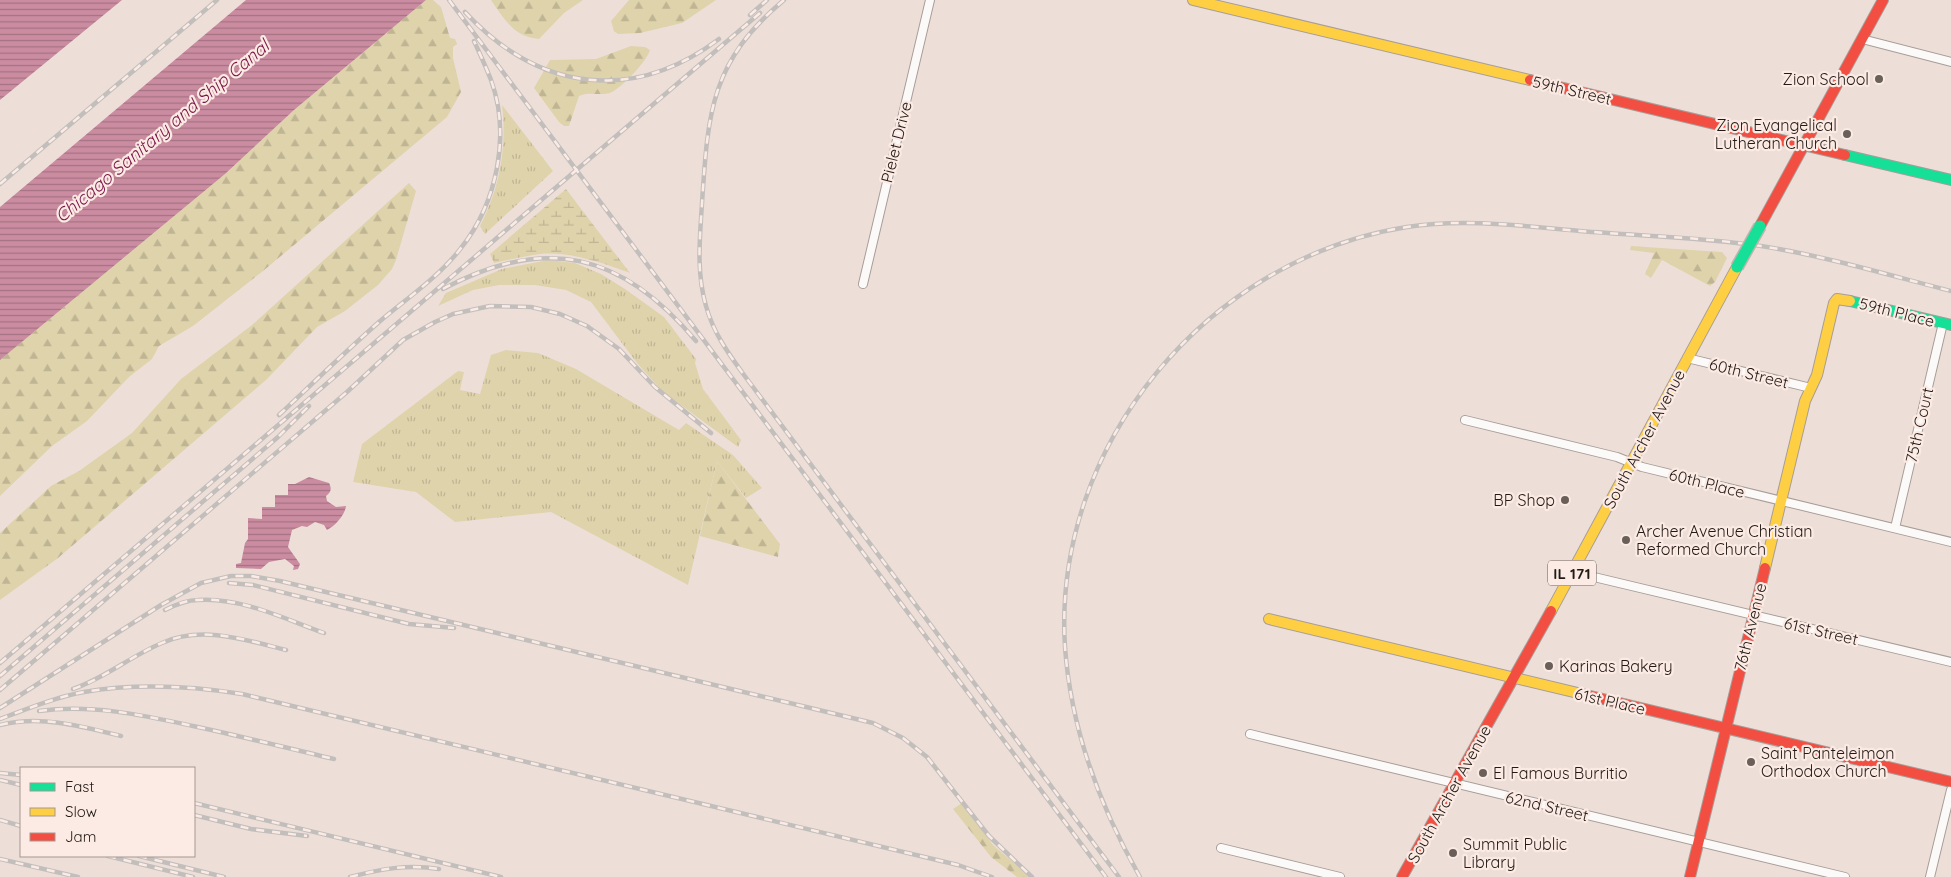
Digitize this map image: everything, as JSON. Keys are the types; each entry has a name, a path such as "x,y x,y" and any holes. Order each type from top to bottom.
{"street":[{"name":"Pielet Drive","path":"863,284 930,0"},
{"name":"59th Street","path":"1194,0 1951,180"},
{"name":"South Archer Avenue","path":"1402,877 1574,572 1630,462 1883,0"},
{"path":"1862,39 1951,62"},
{"name":"76th Avenue","path":"1690,877 1805,401 1817,375 1834,303 1837,299 1843,299"},
{"name":"59th Place","path":"1843,299 1947,324"},
{"name":"75th Court","path":"1895,528 1947,324"},
{"name":"60th Street","path":"1687,358 1811,388"},
{"name":"60th Place","path":"1465,420 1630,462 1642,467 1951,542"},
{"name":"61st Street","path":"1574,572 1951,662"},
{"name":"61st Place","path":"1270,619 1951,782"},
{"name":"62nd Street","path":"1250,734 1845,877"},
{"path":"1930,877 1951,790"},
{"path":"1221,848 1340,877"}],"green space":[{"path":"426,0 433,0 441,7 450,38 455,39 457,44 453,47 453,58 461,92 447,117 263,271 193,326 159,346 152,359 129,377 87,421 52,446 0,496 0,360 225,174 294,110"},
{"path":"491,0 583,0 564,13 539,39 530,38 516,31 505,20"},
{"path":"629,0 716,0 682,23 640,33 618,34 614,31 611,21"},
{"path":"631,46 645,47 650,50 639,67 615,90 606,94 579,96 569,126 564,126 559,122 534,88 550,60 596,59"},
{"path":"502,105 553,171 485,234 480,226 493,197 503,152"},
{"path":"409,183 416,191 396,260 392,269 378,285 345,311 317,327 266,380 58,558 0,600 0,533 51,486 79,471 132,433 181,379 252,325"},
{"path":"566,189 630,273 608,265 563,254 540,254 494,263 490,254"},
{"path":"1631,246 1722,252 1727,258 1715,282 1710,286 1662,260 1651,278 1645,274 1654,253 1630,250"},
{"path":"548,260 575,263 601,274 664,317 696,359 695,363 703,389 741,440 738,447 663,392 637,363 591,302 566,290 535,285 499,285 473,290 438,306 446,293 502,269"},
{"path":"506,350 538,353 576,369 679,430 686,423 733,455 762,488 746,498 717,461 688,585 551,512 455,522 416,492 353,482 362,444 458,371 464,372 460,390 480,394 491,355"},
{"path":"717,461 780,544 778,557 700,536"},
{"path":"962,803 993,845 1030,877 1017,877 991,857 953,809"}],"water":[{"path":"0,0 122,0 0,100"},
{"name":"Chicago Sanitary and Ship Canal","path":"246,0 426,0 294,110 225,174 0,360 0,207"},
{"path":"309,477 329,483 331,489 326,496 327,501 336,507 346,506 339,520 327,530 324,525 315,522 307,527 302,526 292,530 288,547 300,564 298,569 293,570 294,566 285,559 269,562 261,569 236,568 236,564 241,563 245,543 248,539 248,518 262,519 262,507 275,507 275,495 288,495 288,484 295,484"}],"railway":[{"path":"0,184 217,0"},
{"path":"449,0 1106,877"},
{"path":"750,15 767,0"},
{"path":"784,0 759,23 741,45 727,68 711,116 704,171 700,229 701,280 709,316 732,359 1119,877"},
{"path":"465,12 493,39 523,59 555,72 587,80 620,80 653,73 686,60 719,39"},
{"path":"0,663 760,13"},
{"path":"279,415 366,333 443,269 461,248 484,210 492,190 497,168 500,123 497,101 491,80 474,41"},
{"path":"1140,877 1125,850 1100,794 1089,766 1073,708 1065,647 1068,572 1085,501 1115,434 1156,373 1208,320 1268,277 1335,246 1407,227 1450,223 1515,225 1739,243 1809,255 1951,291"},
{"path":"443,289 480,272 516,262 549,258 580,261 611,271 640,288 668,311 696,341"},
{"path":"0,690 347,392 403,340 453,314 490,306 531,307 560,314 587,326 619,349 655,387 711,433"},
{"path":"0,676 278,437 309,406"},
{"path":"0,708 161,605 201,583 231,576 251,576 280,581 873,723 903,738 927,757 989,836 1032,877"},
{"path":"229,583 253,585 409,624 454,628"},
{"path":"165,610 194,600 230,602 263,610 324,633"},
{"path":"73,689 96,679 162,643 193,635 224,636 286,650"},
{"path":"0,719 63,697 104,689 163,687 203,689 242,694 958,865 992,877"},
{"path":"39,711 78,709 136,715 211,730 334,759"},
{"path":"0,725 15,722 46,721 76,725 121,736"},
{"path":"0,773 20,775"},
{"path":"0,780 20,785"},
{"path":"195,803 501,877"},
{"path":"195,815 251,829 307,836"},
{"path":"0,820 20,826"},
{"path":"112,857 193,877"},
{"path":"143,857 224,877"},
{"path":"0,859 78,877"},
{"path":"350,877 394,868 439,869"}],"traffic: fast":[{"path":"1845,155 1951,180"},
{"path":"1737,267 1760,226"},
{"path":"1850,301 1951,325"}],"traffic: slow":[{"path":"1193,0 1530,80"},
{"path":"1551,611 1737,267"},
{"path":"1765,568 1805,401 1817,375 1834,303 1837,299 1850,301"},
{"path":"1269,619 1582,694"}],"traffic: jam":[{"path":"1760,226 1883,0"},
{"path":"1530,80 1845,155"},
{"path":"1690,877 1765,568"},
{"path":"1402,877 1551,611"},
{"path":"1582,694 1951,782"}],"place":[{"name":"Zion School","path":"1879,79"},
{"name":"Zion Evangelical Lutheran Church","path":"1847,134"},
{"name":"BP Shop","path":"1565,500"},
{"name":"Archer Avenue Christian Reformed Church","path":"1626,540"},
{"name":"Karinas Bakery","path":"1549,666"},
{"name":"Saint Panteleimon Orthodox Church","path":"1751,762"},
{"name":"El Famous Burritio","path":"1483,773"},
{"name":"Summit Public Library","path":"1453,853"}]}
